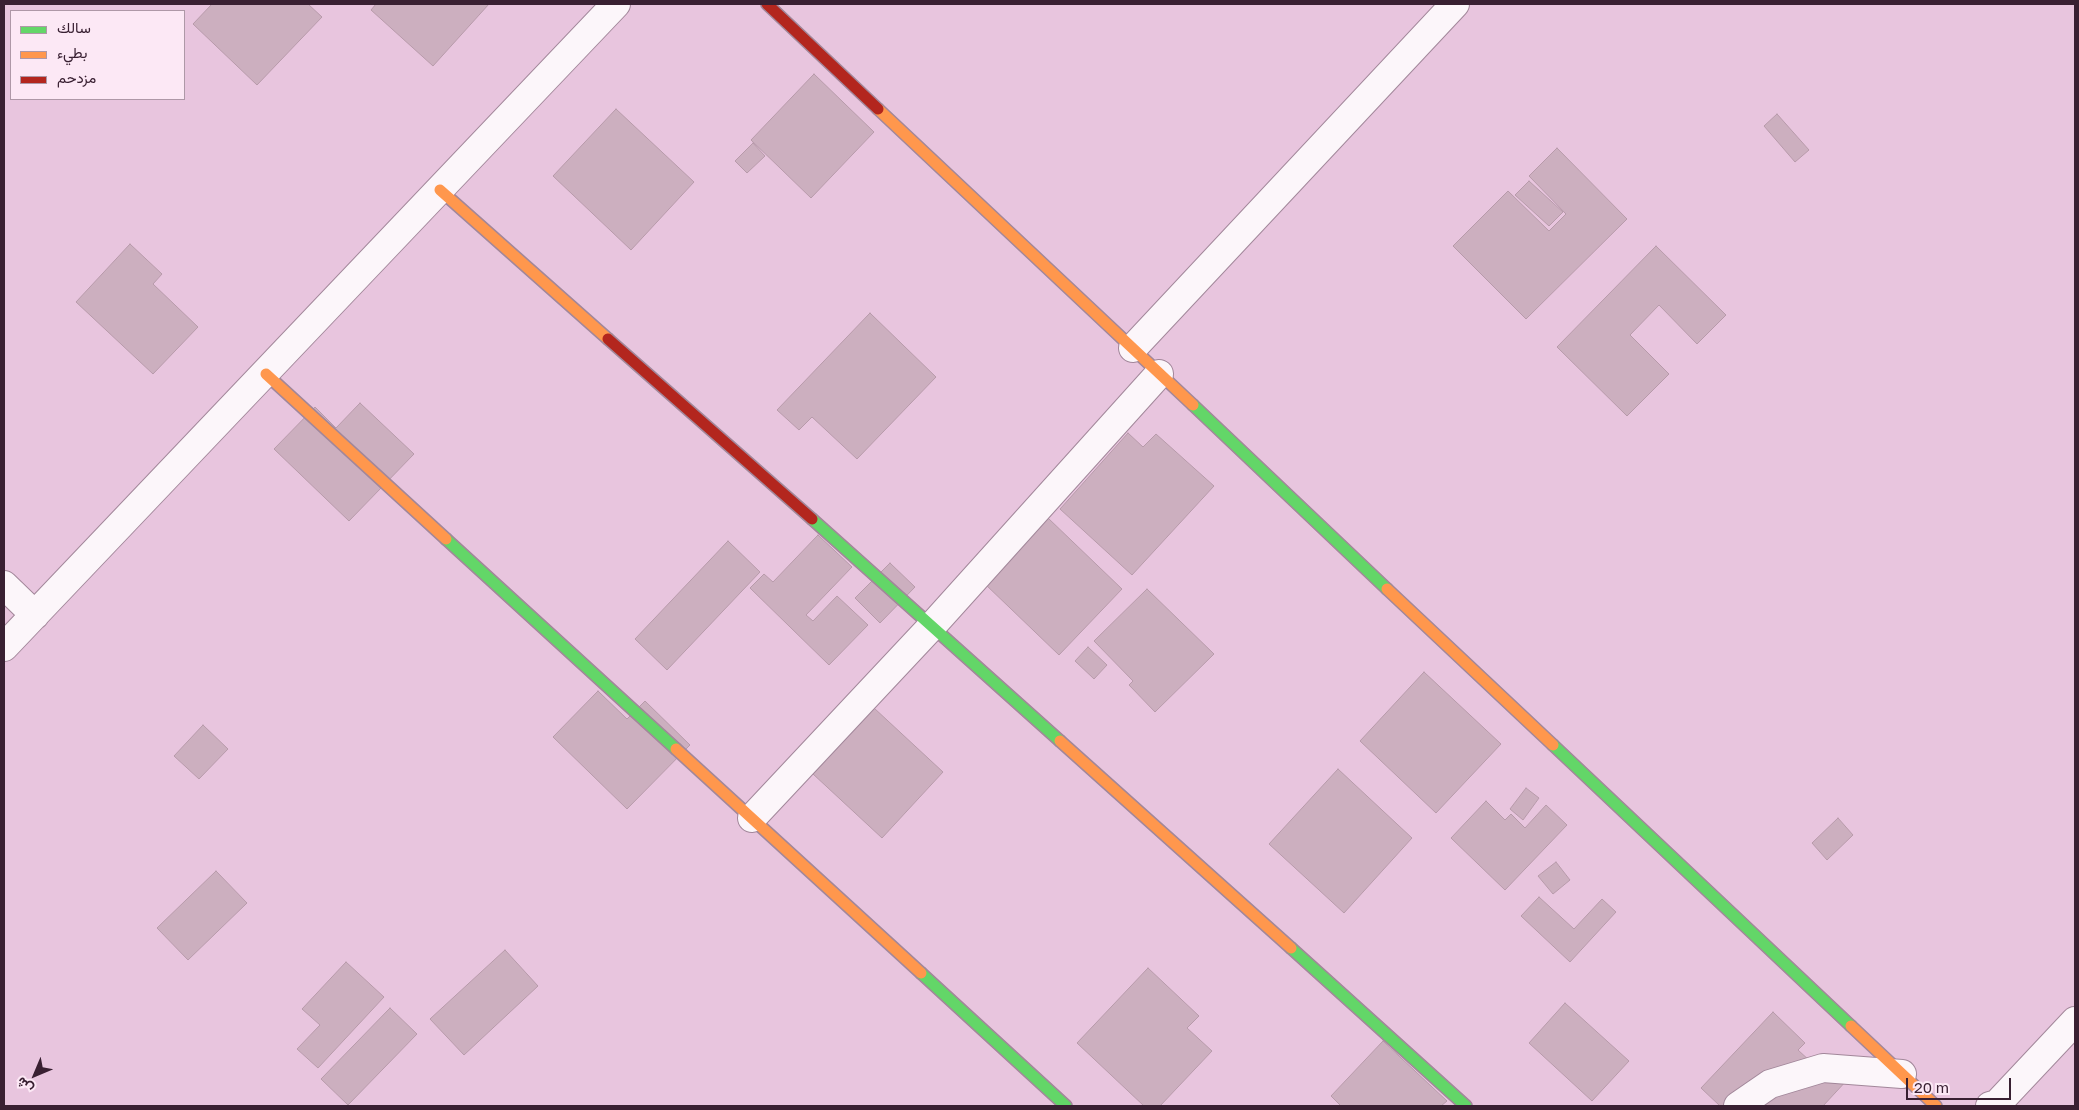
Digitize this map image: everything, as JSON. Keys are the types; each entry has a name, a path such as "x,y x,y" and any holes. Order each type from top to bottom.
{"street":[{"path":"4,647 266,374 616,4"},
{"path":"767,4 1936,1106"},
{"path":"1133,348 1455,4"},
{"path":"440,190 932,626 1466,1106"},
{"path":"266,374 1066,1106"},
{"path":"752,818 932,626 1159,374"},
{"path":"4,585 35,615"},
{"path":"1995,1106 2075,1021"},
{"path":"1738,1106 1770,1084 1823,1068 1902,1074"}],"building":[{"path":"212,4 308,4 322,17 257,85 193,24"},
{"path":"376,4 489,4 433,66 371,10"},
{"path":"814,74 874,132 811,198 751,140"},
{"path":"616,109 694,182 631,250 553,176"},
{"path":"1777,114 1809,150 1795,162 1764,126"},
{"path":"753,143 765,156 747,173 735,161"},
{"path":"1557,148 1627,219 1526,319 1453,246 1508,191 1549,231 1566,214 1529,176"},
{"path":"1529,181 1563,212 1549,226 1515,195"},
{"path":"130,244 162,274 153,284 198,327 153,374 76,302"},
{"path":"1656,246 1726,315 1697,344 1659,305 1630,335 1669,374 1627,416 1557,347"},
{"path":"870,313 936,377 857,459 812,417 799,430 777,410"},
{"path":"360,403 414,454 349,521 274,449 315,407 336,428"},
{"path":"1128,433 1143,447 1156,434 1214,486 1132,575 1060,509"},
{"path":"1048,518 1122,589 1059,655 985,584"},
{"path":"818,535 852,567 806,615 813,621 837,596 868,625 829,665 750,588 764,574 773,582"},
{"path":"728,541 760,572 667,670 635,639"},
{"path":"890,563 915,587 880,623 855,598"},
{"path":"1147,589 1214,654 1155,712 1129,685 1133,681 1094,641"},
{"path":"1088,647 1107,665 1094,679 1075,661"},
{"path":"1424,672 1501,744 1436,813 1360,741"},
{"path":"598,691 627,719 645,701 690,745 627,809 553,737"},
{"path":"874,708 943,772 882,838 813,774"},
{"path":"203,725 228,749 199,779 174,756"},
{"path":"1338,769 1412,838 1344,913 1269,844"},
{"path":"1526,788 1539,798 1523,820 1510,809"},
{"path":"1486,801 1505,820 1511,814 1525,828 1546,805 1567,825 1505,890 1451,838"},
{"path":"1838,818 1853,835 1827,860 1812,843"},
{"path":"1556,862 1570,880 1553,894 1538,876"},
{"path":"216,871 247,903 188,960 157,928"},
{"path":"1539,897 1574,929 1602,899 1616,912 1570,962 1521,916"},
{"path":"505,950 538,986 464,1055 430,1019"},
{"path":"346,962 384,997 318,1068 297,1049 320,1025 302,1009"},
{"path":"1148,968 1199,1016 1187,1028 1212,1051 1160,1106 1144,1106 1077,1043"},
{"path":"1565,1003 1629,1061 1592,1101 1529,1043"},
{"path":"390,1008 417,1034 348,1105 321,1079"},
{"path":"1773,1012 1805,1043 1798,1050 1823,1073 1848,1079 1823,1106 1720,1106 1701,1088"},
{"path":"1383,1041 1447,1101 1441,1106 1341,1106 1331,1096"}],"traffic: fast":[{"path":"1193,405 1387,589"},
{"path":"812,519 1060,741"},
{"path":"446,539 676,749"},
{"path":"1553,745 1851,1026"},
{"path":"1291,948 1466,1106"},
{"path":"921,973 1066,1106"}],"traffic: slow":[{"path":"878,109 1193,405"},
{"path":"440,190 608,339"},
{"path":"266,374 446,539"},
{"path":"1387,589 1553,745"},
{"path":"1060,741 1291,948"},
{"path":"676,749 921,973"},
{"path":"1851,1026 1936,1106"}],"traffic: jam":[{"path":"767,4 878,109"},
{"path":"608,339 812,519"}]}
